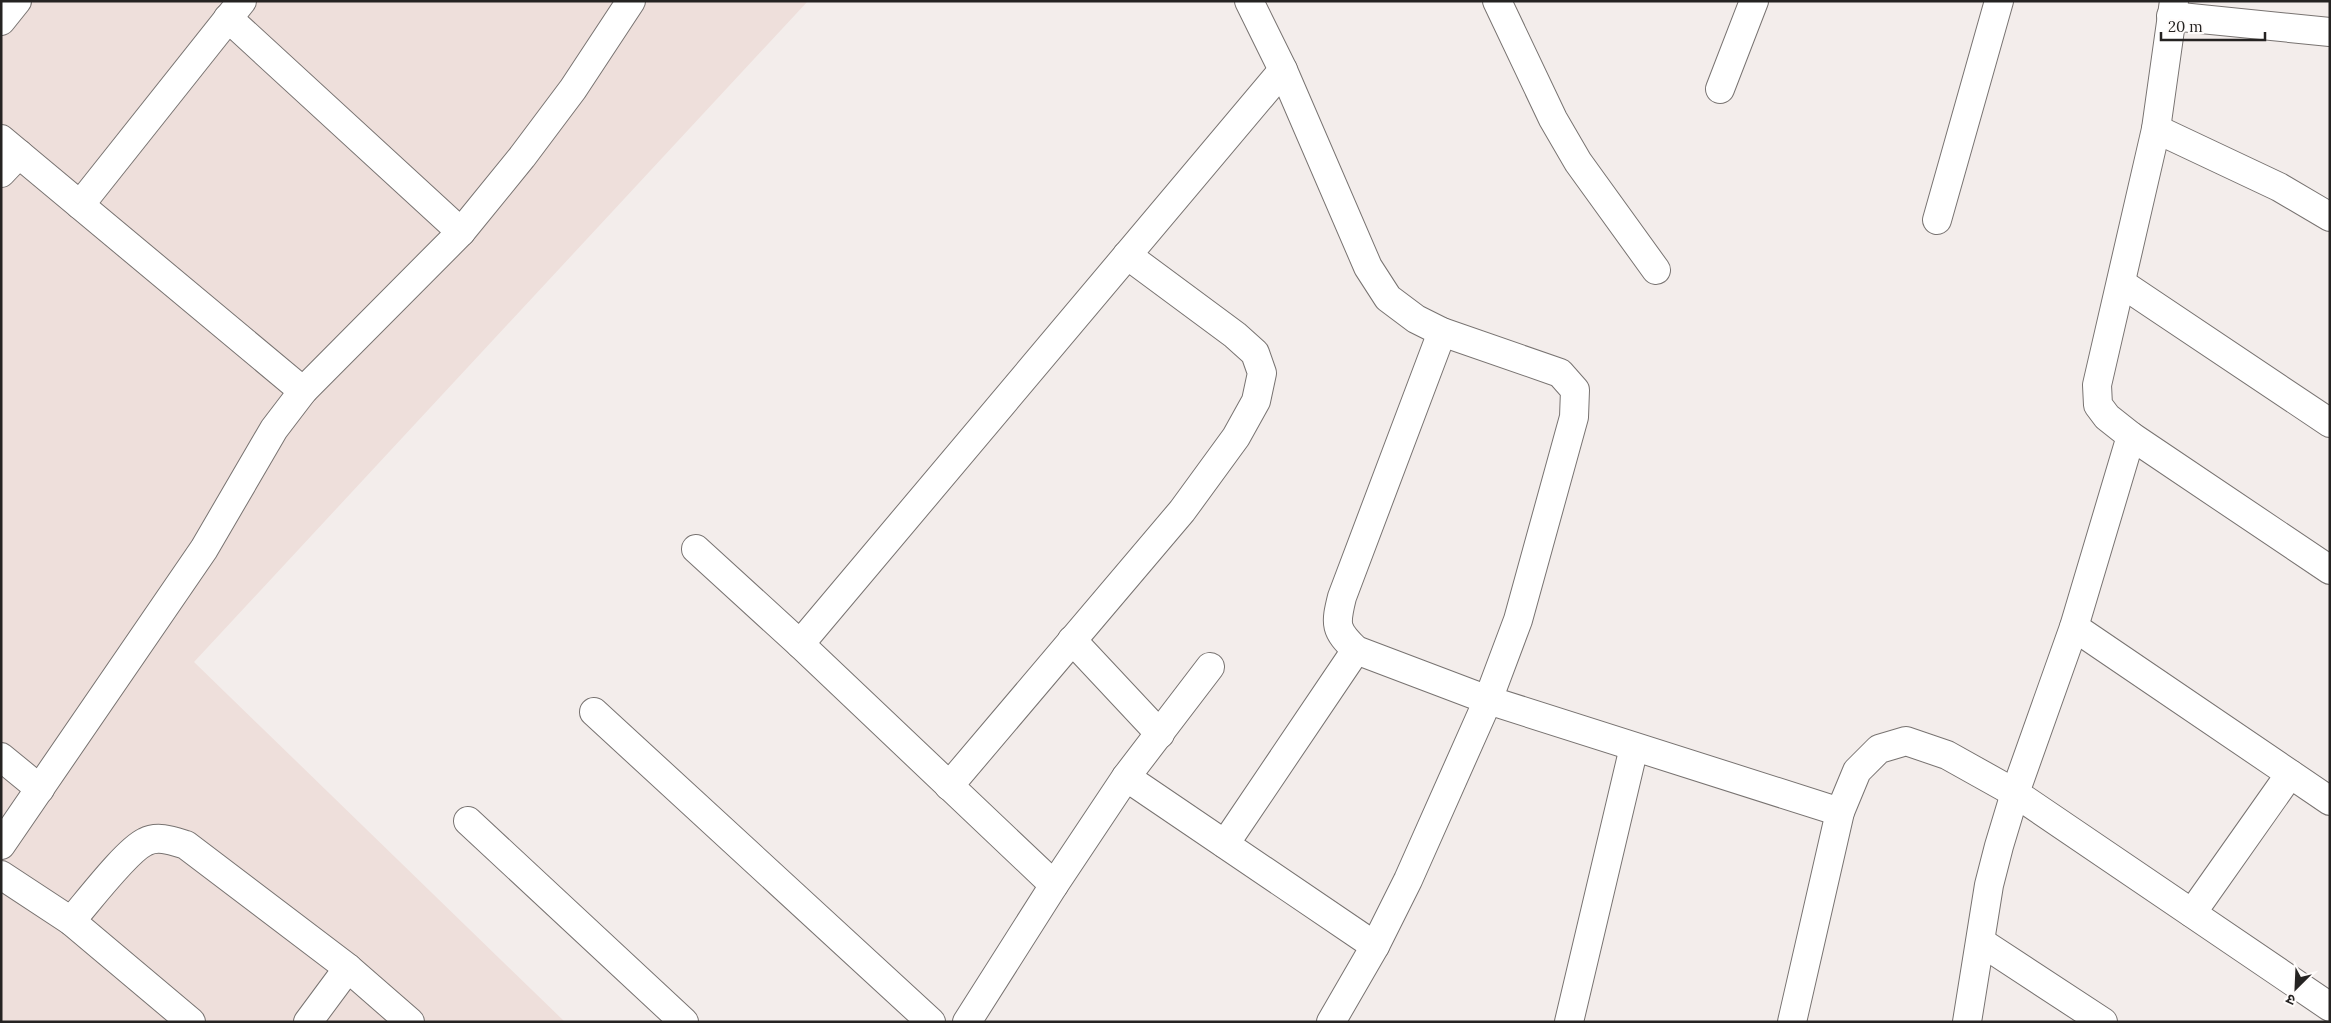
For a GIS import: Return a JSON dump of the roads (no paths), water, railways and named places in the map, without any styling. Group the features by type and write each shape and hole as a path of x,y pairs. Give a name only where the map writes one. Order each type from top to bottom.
{"street":[{"path":"1,22 17,1"},
{"path":"1,845 204,549 274,429 303,391 461,232 550,119 631,1"},
{"path":"1249,1 1283,70 1368,267 1388,298 1416,319 1442,332 1560,373 1575,390 1574,417 1518,620 1488,700 1436,820 1374,946 1331,1022"},
{"path":"1497,1 1553,119 1578,162 1656,270"},
{"path":"1720,89 1754,1"},
{"path":"1937,220 1999,1"},
{"path":"2330,32 2172,9 2156,129 2097,385 2098,405 2107,417 2131,436 2330,570"},
{"path":"80,205 235,10 461,232"},
{"path":"800,644 1283,70"},
{"path":"2156,129 2278,187 2330,217"},
{"path":"7,155 80,205 303,391"},
{"path":"949,786 1182,511 1236,437 1256,401 1262,372 1255,353 1235,335 1127,255"},
{"path":"2121,283 2330,423"},
{"path":"1442,332 1342,597 1337,617 1341,636 1356,650 1488,700 1840,812"},
{"path":"1967,1022 1989,884 2015,793 2074,627 2131,436"},
{"path":"696,549 800,644 1054,886"},
{"path":"2074,627 2330,801"},
{"path":"1072,640 1160,734"},
{"path":"1225,844 1356,650"},
{"path":"967,1022 1126,777 1210,667"},
{"path":"594,712 931,1022"},
{"path":"1792,1022 1840,812 1857,771 1879,749 1906,741 1947,755 2015,793 2330,1007"},
{"path":"1569,1022 1634,747"},
{"path":"1,757 40,789"},
{"path":"2192,914 2290,774"},
{"path":"1126,777 1374,946"},
{"path":"468,822 684,1022"},
{"path":"71,921 124,861 145,842 164,838 186,845 348,968 410,1022"},
{"path":"1,875 71,921 191,1022"},
{"path":"1980,942 2103,1022"},
{"path":"308,1022 348,968"}]}
